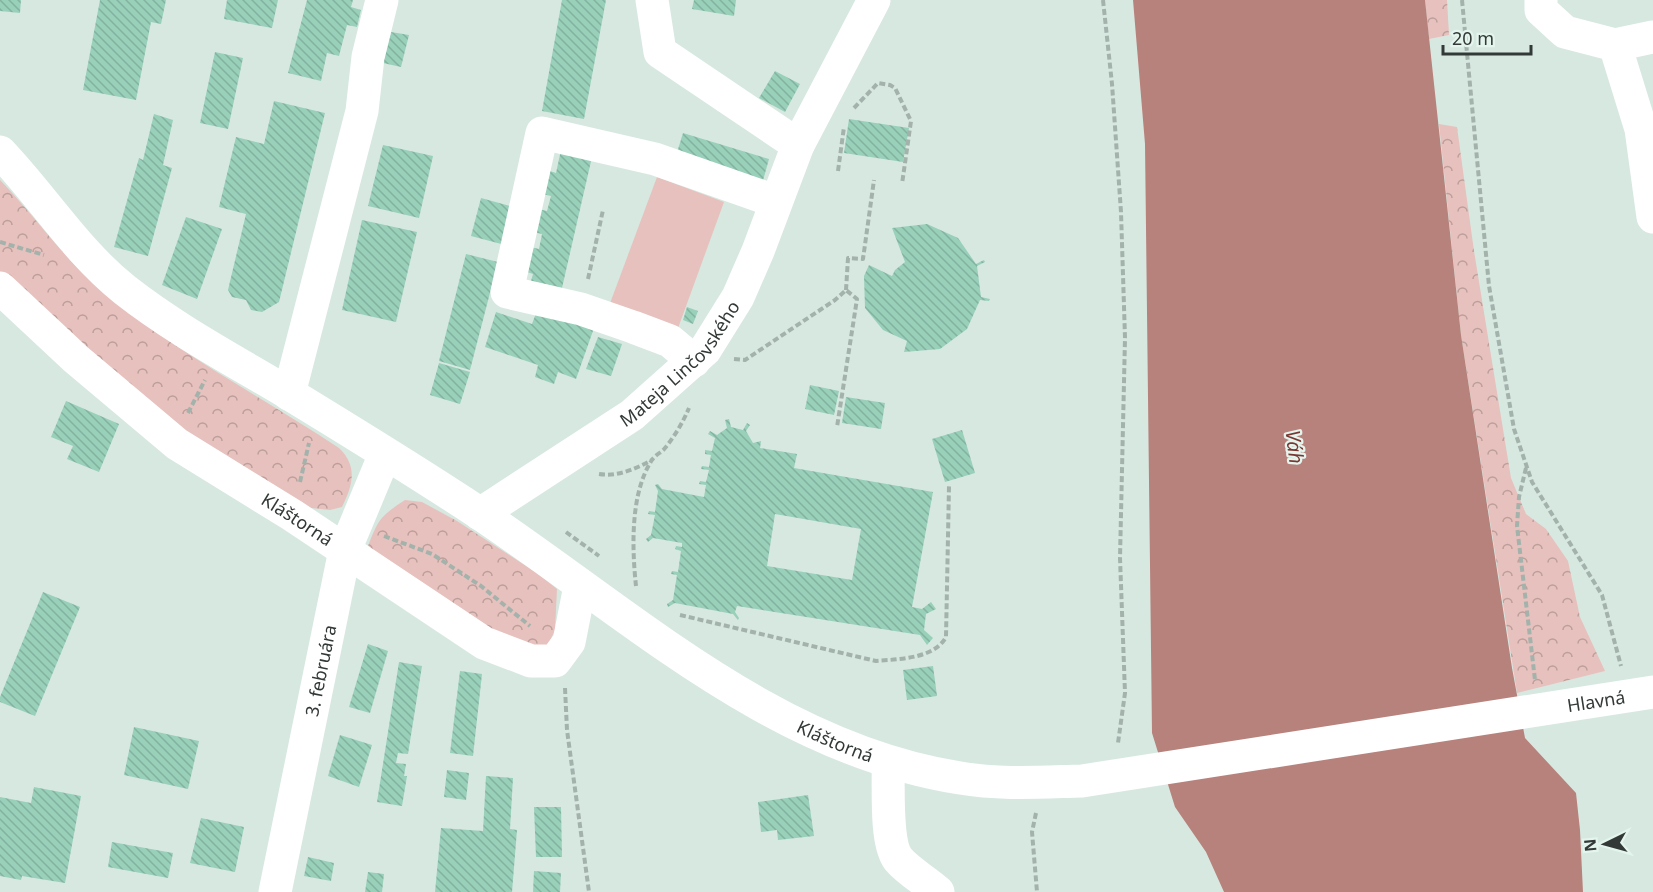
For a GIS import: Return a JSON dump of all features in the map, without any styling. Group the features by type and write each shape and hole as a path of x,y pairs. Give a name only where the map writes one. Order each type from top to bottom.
{"street":[{"path":"289,394 363,111 368,57 382,0"},
{"path":"652,0 660,52 798,145"},
{"name":"Mateja Linčovského","path":"480,514 632,415 700,356 738,297 798,145 874,0"},
{"path":"1541,0 1541,10 1565,32 1615,45 1653,37"},
{"path":"1615,45 1641,129 1653,217"},
{"path":"700,356 670,341 580,309 507,292 542,133 655,159 775,201"},
{"name":"Kláštorná","path":"0,152 101,270 152,309 480,514 719,681 773,712 822,737 888,762 964,779 1044,782 1122,776"},
{"name":"Kláštorná","path":"0,288 76,359 177,444 292,515 350,538 484,643 531,661 555,661 565,647"},
{"name":"3. februára","path":"275,892 350,538 385,454"},
{"path":"565,647 569,642 580,586"},
{"name":"Hlavná","path":"1122,776 1640,694"},
{"path":"888,762 890,833 894,852 904,866 938,892"}],"path":[{"path":"1103,0 1112,84 1121,212 1125,338 1120,558 1125,693 1122,776"},
{"path":"1462,0 1489,286 1514,429 1532,482 1602,595 1640,694"},
{"path":"854,109 878,83 895,88 911,122 902,184"},
{"path":"838,171 846,117"},
{"path":"700,356 745,360 835,300 846,290 848,258 863,259 874,180"},
{"path":"580,309 603,210"},
{"path":"837,427 857,299 846,290"},
{"path":"177,444 182,427 220,353"},
{"path":"597,474 623,472 652,460 677,432 692,399"},
{"path":"292,515 317,411"},
{"path":"636,587 633,529 642,482 652,460"},
{"path":"1527,467 1519,497 1517,526 1529,644 1539,709"},
{"path":"678,614 876,661 904,658 933,651 941,646 946,637 948,486"},
{"path":"556,527 587,546 603,560"},
{"path":"350,538 432,554 481,586 542,636 565,647 567,730 589,892"},
{"path":"628,580 641,591"},
{"path":"1037,892 1032,832 1044,782"}],"green space":[{"path":"1425,0 1447,0 1449,35 1429,39"},
{"path":"1439,124 1457,127 1474,251 1511,478 1526,514 1546,529 1568,561 1580,617 1605,671 1517,693 1461,335"},
{"path":"657,177 724,202 677,331 609,306"},
{"path":"0,180 64,254 91,281 133,316 339,448 349,462 352,476 342,507 330,510 302,507 176,428 0,278"},
{"path":"405,500 422,502 457,521 537,573 557,589 555,630 548,645 509,645 367,549 380,520"}],"water":[{"name":"Váh","path":"1133,0 1425,0 1461,335 1512,668 1525,738 1576,793 1583,892 1224,892 1206,852 1175,807 1152,733 1145,144"}],"building":[{"path":"0,0 21,0 20,13 0,11"},
{"path":"100,0 166,0 161,24 151,22 136,100 83,90"},
{"path":"227,0 278,0 272,28 224,19"},
{"path":"307,0 353,0 351,7 361,10 357,27 347,25 339,56 327,53 321,81 288,73"},
{"path":"562,0 606,0 584,119 542,111"},
{"path":"694,0 736,0 734,16 692,9"},
{"path":"391,32 409,35 401,67 383,63"},
{"path":"215,52 243,58 228,129 200,123"},
{"path":"775,71 800,84 785,112 759,98"},
{"path":"274,101 325,113 279,302 262,312 251,310 246,300 232,297 228,290 246,214 219,207 236,137 264,144"},
{"path":"154,114 173,120 163,165 172,168 148,256 114,247 139,158 143,160"},
{"path":"849,119 909,128 903,162 844,153"},
{"path":"683,133 769,159 762,184 675,159"},
{"path":"383,145 433,156 419,218 368,206"},
{"path":"561,150 592,157 562,288 531,281 533,274 524,271 530,247 539,249 542,234 533,232 538,209 547,211 551,196 542,194 547,170 556,173"},
{"path":"481,198 514,207 505,245 471,236"},
{"path":"186,217 222,229 197,299 162,285"},
{"path":"362,220 417,232 396,322 342,310"},
{"path":"927,224 958,238 976,264 984,260 985,262 977,266 981,297 990,299 989,301 980,300 967,329 940,349 904,352 907,341 883,330 865,308 864,276 869,265 892,276 895,270 905,262 892,228"},
{"path":"466,254 498,262 470,370 439,361"},
{"path":"687,307 698,311 693,324 683,320"},
{"path":"538,308 594,328 576,379 558,372 554,384 535,377 538,365 485,347 496,312 532,324"},
{"path":"598,337 622,344 611,376 586,369"},
{"path":"439,363 470,372 460,404 430,395"},
{"path":"810,385 839,391 834,415 805,409"},
{"path":"846,397 885,403 881,429 842,423"},
{"path":"66,401 119,424 99,472 67,459 73,446 51,437"},
{"path":"729,419 731,427 743,430 747,423 750,425 746,431 753,443 761,441 760,448 797,454 794,468 933,492 912,607 922,609 931,602 936,609 926,614 924,630 933,638 927,645 920,635 737,606 735,612 738,620 733,614 675,603 668,607 667,604 673,600 677,575 671,574 672,571 678,572 681,551 675,549 676,546 682,547 682,543 653,538 648,542 646,539 651,535 655,515 648,514 649,511 655,512 658,491 655,485 658,484 662,489 704,497 706,485 699,484 700,481 706,482 709,470 701,469 702,466 709,467 711,455 705,454 705,450 712,451 715,438 708,434 710,431 717,435 727,428 725,420","holes":["775,514 861,529 852,580 767,566"]},
{"path":"962,430 975,473 945,482 932,439"},
{"path":"43,592 80,607 35,716 0,702 0,697"},
{"path":"368,644 388,651 370,713 349,707"},
{"path":"399,662 422,666 408,754 398,753 396,763 406,764 404,776 407,776 402,806 377,802"},
{"path":"933,666 937,696 907,700 903,670"},
{"path":"460,671 482,674 473,756 450,753"},
{"path":"134,727 199,741 188,789 124,775"},
{"path":"340,735 372,745 359,787 328,776"},
{"path":"447,770 469,773 466,800 444,797"},
{"path":"486,776 513,778 510,829 517,830 512,892 435,892 441,828 483,831"},
{"path":"34,787 81,796 65,883 22,876 21,880 0,876 0,797 31,803"},
{"path":"808,795 814,836 778,840 777,830 761,832 758,802"},
{"path":"534,807 561,807 562,857 536,857"},
{"path":"201,818 244,827 235,872 190,863"},
{"path":"112,842 173,853 168,878 108,867"},
{"path":"308,857 334,863 331,881 304,876"},
{"path":"534,871 561,873 560,892 533,892"},
{"path":"368,872 384,874 382,892 365,892"}]}
